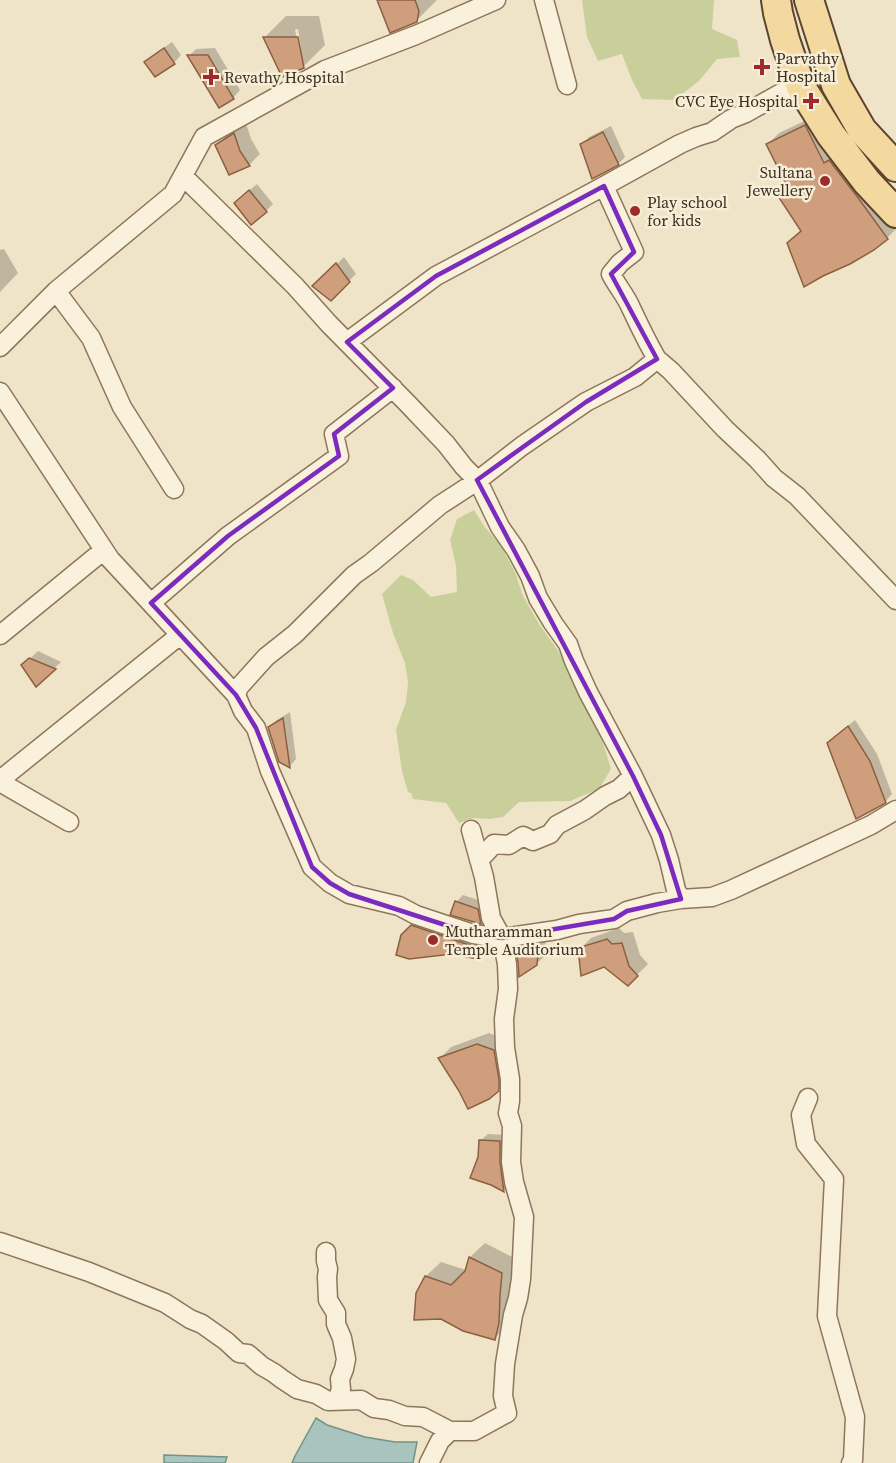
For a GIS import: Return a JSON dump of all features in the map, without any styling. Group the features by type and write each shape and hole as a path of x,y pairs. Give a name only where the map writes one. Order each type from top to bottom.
{"main road":[{"path":"776,0 783,31 801,87 838,145 867,182 896,213"},
{"path":"809,0 836,85 862,130 896,167"}],"street":[{"path":"0,347 56,291 173,194 204,137 325,70 416,35 496,0"},
{"path":"544,0 567,85"},
{"path":"347,342 436,276 680,144 712,132 731,119 781,93 801,87"},
{"path":"183,177 295,286 446,444 477,481 500,527 530,576 538,598 568,644 588,692 633,776 661,836 676,890 681,899"},
{"path":"604,186 634,252 611,274 630,305 657,359 774,478 796,496 896,600"},
{"path":"56,291 91,338 122,407 174,489"},
{"path":"236,695 239,687 266,657 295,634 354,575 440,505 586,402 635,376 657,359"},
{"path":"151,603 228,536 339,456 334,434 393,388"},
{"path":"0,392 110,559 236,695 243,711 256,728 270,771 312,867 330,883 349,894 399,906 416,915 473,934 501,938 557,930 614,919 627,911 657,903 711,897 731,890 870,825 896,810"},
{"path":"0,635 104,550"},
{"path":"69,822 0,781 180,635"},
{"path":"479,860 494,844 509,846 523,836 533,841 550,834 557,825 619,789 633,776"},
{"path":"0,1242 89,1272 165,1303 202,1324 239,1353 248,1354 261,1366 297,1389 316,1394 328,1401 361,1400 374,1408 389,1410 405,1416 423,1417 450,1431 474,1431 507,1413 504,1395 505,1364 521,1279 524,1217 511,1162 512,1126 508,1113 510,1079 504,1019 508,989 507,964 501,938 491,918 471,830"},
{"path":"808,1098 801,1115 806,1144 834,1179 827,1316 855,1417 851,1463"},
{"path":"326,1252 328,1300 336,1313 336,1324 342,1338 346,1359 337,1400"},
{"path":"429,1463 440,1441 450,1431"}],"highlighted area":[{"path":"604,186 634,252 611,274 657,359 586,402 477,480 633,776 661,835 681,899 627,911 614,919 502,938 473,934 349,894 330,883 312,867 256,728 236,695 151,603 228,536 339,456 334,434 393,388 347,342 436,276"}],"green space":[{"path":"582,0 714,0 712,29 737,40 740,57 717,59 699,81 674,100 642,99 622,54 598,61 587,37"},
{"path":"474,510 501,546 515,572 523,596 559,652 602,740 611,769 599,789 570,801 519,802 503,817 474,818 459,823 446,803 413,799 411,793 408,792 402,771 396,730 406,702 408,682 405,663 393,633 382,594 401,575 413,580 431,597 457,592 456,566 450,540 457,519"}],"water":[{"path":"316,1418 327,1425 365,1437 395,1442 417,1442 413,1463 292,1463"},
{"path":"164,1455 227,1457 225,1463 164,1463"}],"building":[{"path":"377,0 415,0 419,11 417,22 390,33"},
{"name":"Revathy Hospital","path":"263,37 298,37 304,68 282,77"},
{"path":"164,48 175,64 155,77 144,62"},
{"name":"Revathy Hospital","path":"187,55 208,55 234,99 219,108"},
{"path":"805,125 824,163 829,160 888,239 850,264 804,287 787,243 801,231 776,193 787,186 766,144"},
{"path":"603,132 619,165 592,179 580,144"},
{"path":"234,133 240,151 250,166 229,175 215,145"},
{"path":"249,190 267,212 251,225 234,203"},
{"path":"336,263 350,282 331,301 312,286"},
{"path":"29,658 56,669 36,687 21,665"},
{"path":"283,718 290,768 279,762 268,727"},
{"path":"848,726 870,761 886,803 856,819 827,743"},
{"path":"455,901 478,909 481,924 450,915"},
{"name":"Mutharamman Temple Auditorium","path":"411,925 469,945 479,946 478,959 452,954 409,959 396,955 401,935"},
{"path":"607,939 612,944 622,943 629,966 638,976 628,986 604,967 581,976 578,948"},
{"path":"539,944 537,965 519,977 515,947"},
{"path":"477,1044 494,1050 499,1091 489,1099 468,1109 438,1058"},
{"path":"479,1140 500,1141 504,1192 470,1178 478,1157"},
{"path":"469,1257 502,1273 499,1323 495,1340 463,1331 441,1319 414,1320 416,1293 425,1276 451,1285 465,1271"}],"place":[{"name":"Parvathy Hospital","path":"762,67"},
{"name":"Revathy Hospital","path":"211,77"},
{"name":"CVC Eye Hospital","path":"811,101"},
{"name":"Sultana Jewellery","path":"825,181"},
{"name":"Play school for kids","path":"635,211"},
{"name":"Mutharamman Temple Auditorium","path":"433,940"}]}
